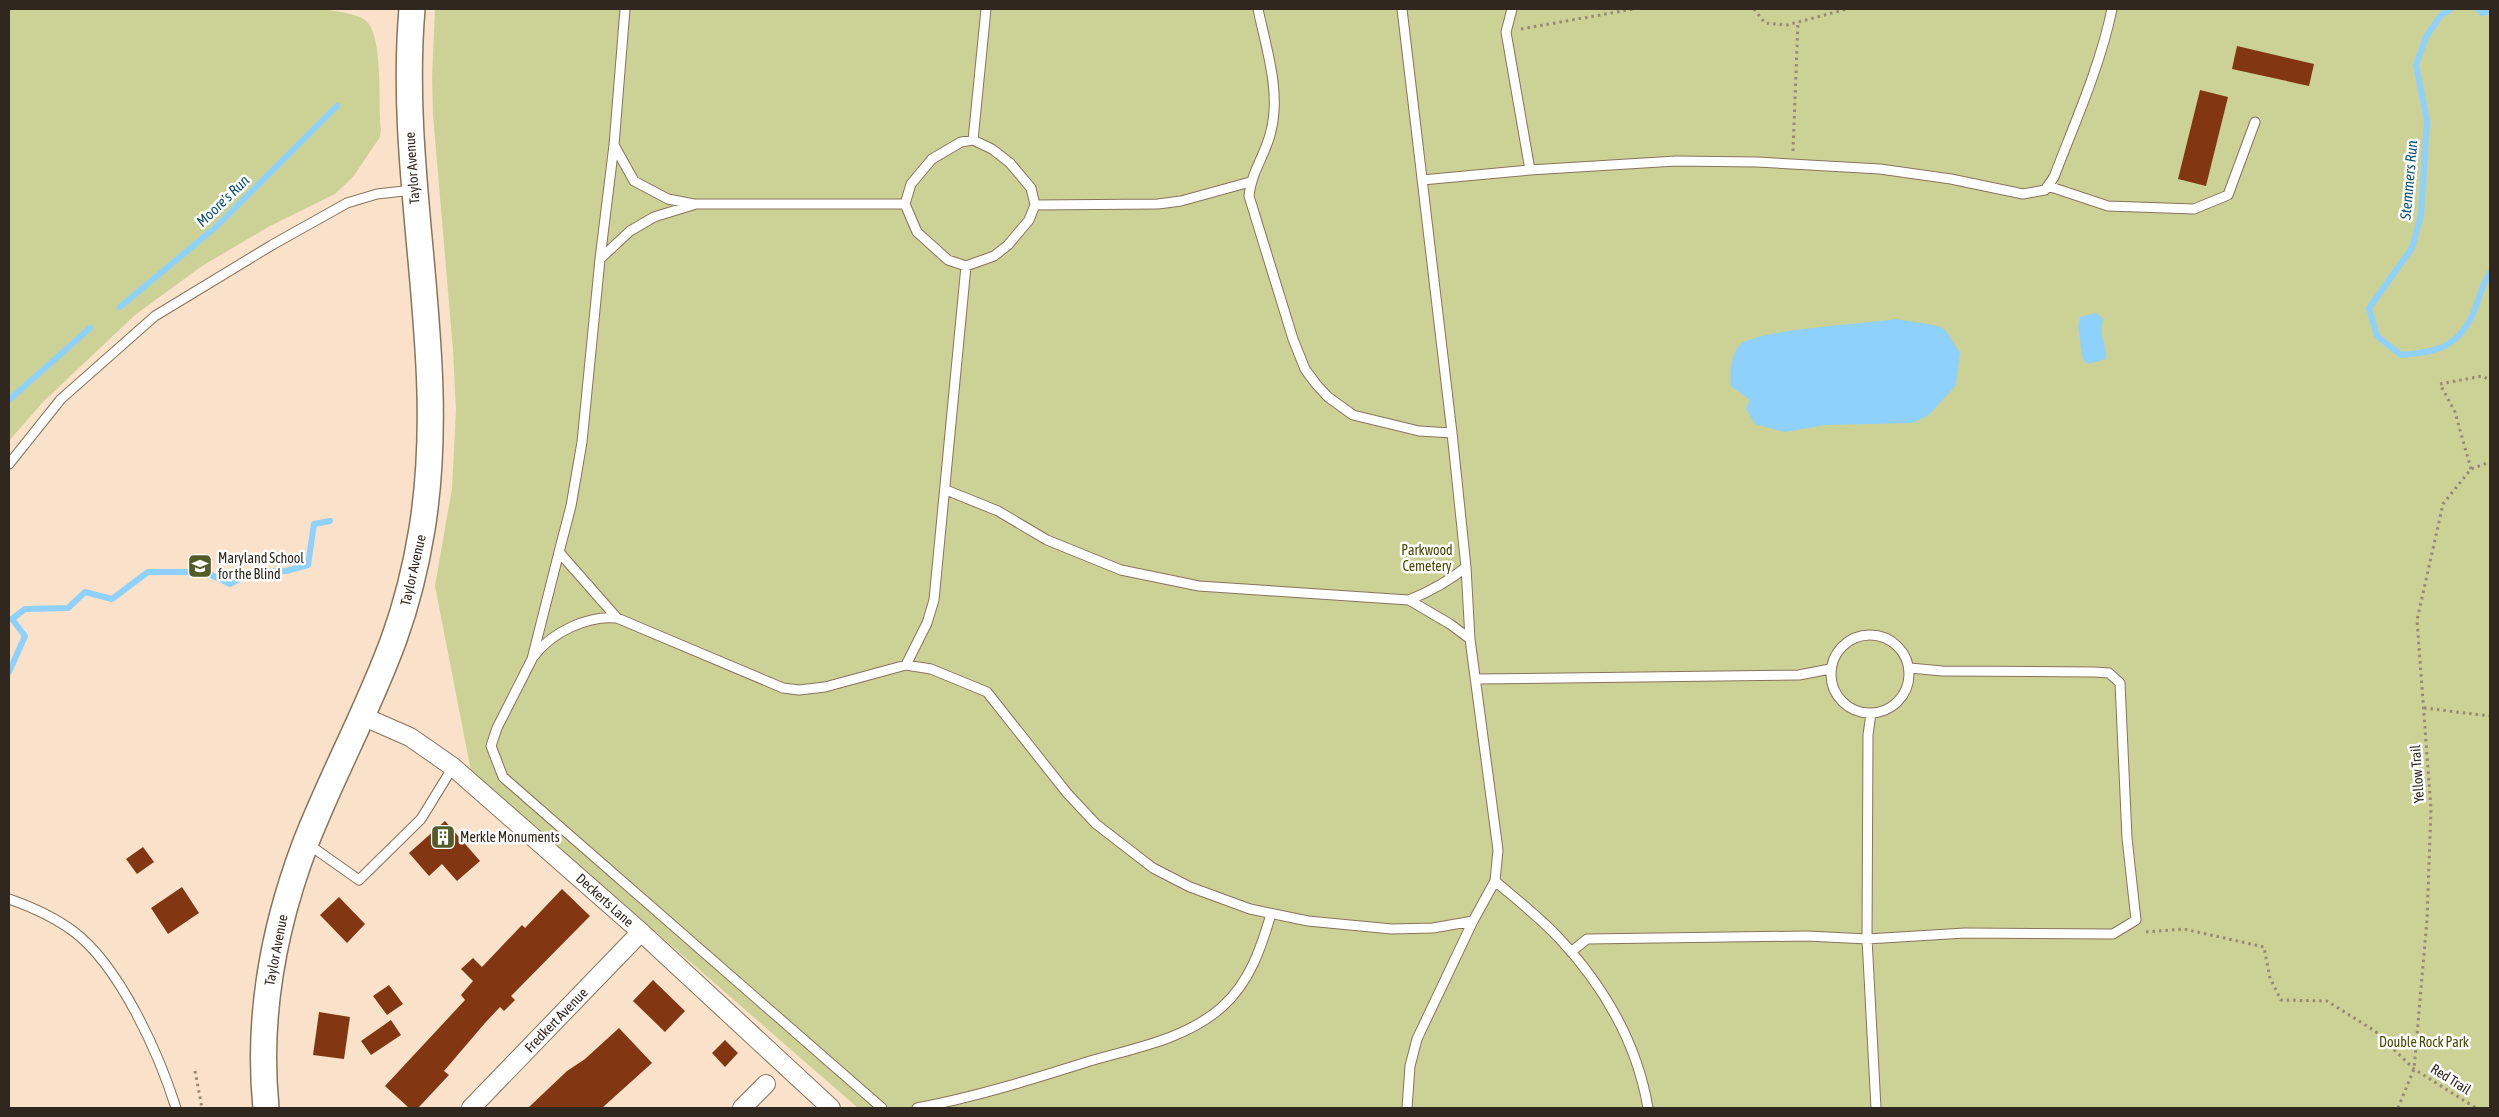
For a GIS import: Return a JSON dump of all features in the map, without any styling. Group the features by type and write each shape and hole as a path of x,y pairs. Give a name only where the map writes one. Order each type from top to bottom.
{"main road":[{"name":"Taylor Avenue","path":"266,1108 264,1055 270,970 290,887 306,842 383,668 408,598 427,493 430,381 413,190 407,83 412,9"}],"street":[{"name":"Deckerts Lane","path":"362,716 410,737 452,767 641,932 831,1108"},
{"name":"Fredkert Avenue","path":"471,1108 641,932"},
{"path":"742,1108 766,1084"}],"lane":[{"path":"532,659 571,506 582,442 600,258 614,145 625,9"},
{"path":"972,140 986,9"},
{"path":"1258,9 1275,91 1275,112 1267,146 1250,182 1249,196 1293,339 1305,369 1328,396 1353,416 1418,431 1452,433"},
{"path":"1402,9 1452,433 1466,567 1470,640 1477,679 1498,850 1495,880 1473,920 1417,1039 1410,1066 1407,1108"},
{"path":"1512,9 1506,32 1530,170"},
{"path":"1422,180 1530,170 1676,161 1792,163 1880,169 1951,179 2023,194 2045,190 2054,177 2088,88 2107,35 2112,9"},
{"path":"2048,186 2108,206 2194,209 2228,195 2255,122"},
{"path":"972,140 992,149 1010,164 1031,188 1035,205 1029,220 1008,245 994,256 966,266 948,260 916,232 905,204 911,184 932,159 961,142 972,140"},
{"path":"614,145 634,181 668,199 696,204 905,204"},
{"path":"1035,205 1158,204 1181,201 1250,182"},
{"path":"9,464 61,399 155,316 272,244 348,203 377,194 413,190"},
{"path":"600,258 630,231 654,217 696,204"},
{"path":"906,665 927,623 934,600 966,266"},
{"path":"946,490 998,511 1047,540 1121,570 1199,586 1409,600 1437,589 1466,567"},
{"path":"559,552 617,618"},
{"path":"1409,600 1450,624 1470,640"},
{"path":"882,1108 503,777 491,746 497,728 532,659 542,646 558,634 594,619 617,618 783,688 799,690 825,687 906,665 931,670 987,692 1096,824 1153,868 1222,900 1271,914 1308,921 1392,930 1433,928 1473,920"},
{"path":"1880,635 1900,647 1910,668 1907,690 1892,706 1872,713 1855,710 1841,700 1833,686 1830,669 1839,648 1858,636 1880,635"},
{"path":"1571,952 1587,939 1806,936 1867,939 1965,933 2113,934 2136,920 2127,838 2120,684 2109,673 1942,671 1910,668"},
{"path":"1477,679 1799,674 1830,669"},
{"path":"1872,713 1868,735 1867,939 1876,1108"},
{"path":"306,842 359,880 420,820 452,767"},
{"path":"1495,880 1557,936 1606,1000 1626,1037 1644,1084 1648,1108"},
{"path":"9,899 49,916 74,932 98,955 118,982 151,1045 176,1108"},
{"path":"917,1108 958,1104 1164,1040 1206,1019 1222,1007 1246,980 1263,942 1271,914"}],"path":[{"path":"1506,32 1634,9"},
{"path":"1754,9 1765,22 1787,24 1847,9"},
{"path":"1792,163 1798,21"},
{"path":"2490,380 2482,376 2440,384 2455,412 2471,469 2490,462"},
{"name":"Yellow Trail","path":"2398,1108 2414,1069 2427,920 2430,818 2417,620 2443,504 2471,469"},
{"path":"2424,708 2490,716"},
{"name":"Red Trail","path":"2113,934 2184,929 2264,947 2270,978 2281,1000 2327,1001 2375,1031 2414,1069 2476,1108"},
{"path":"195,1071 202,1108"}],"green space":[{"path":"9,9 324,9 357,16 365,20 371,28 378,54 381,129 380,137 353,177 335,194 270,226 202,266 135,315 43,402 9,441"},
{"name":"Parkwood Cemetery","path":"435,9 2490,9 2490,1108 858,1108 471,771 435,586 452,488 456,410 453,350 433,115 432,77"}],"water":[{"path":"2097,313 2103,319 2102,335 2106,359 2088,364 2083,360 2078,327 2080,317"},
{"path":"1896,319 1939,326 1946,331 1960,353 1956,385 1929,415 1913,423 1826,425 1785,432 1755,424 1746,409 1750,400 1731,386 1732,360 1739,346 1748,340 1787,331"}],"building":[{"path":"2237,46 2314,64 2309,86 2232,69"},
{"path":"2200,90 2228,97 2206,186 2178,179"},
{"name":"Merkle Monuments","path":"445,821 480,861 457,881 442,864 429,876 409,853"},
{"path":"143,847 154,862 137,874 126,859"},
{"path":"182,887 199,913 168,934 151,908"},
{"path":"562,889 590,916 511,996 515,1000 504,1011 500,1007 485,1023 444,1071 449,1075 418,1108 409,1108 385,1086 465,1000 461,995 473,981 461,969 473,958 482,967 522,925 525,928"},
{"path":"339,897 365,924 347,943 320,915"},
{"path":"653,980 685,1011 665,1032 633,1001"},
{"path":"389,985 403,1004 387,1015 373,996"},
{"path":"319,1012 350,1017 344,1059 313,1055"},
{"path":"391,1020 401,1035 371,1055 361,1041"},
{"path":"619,1028 652,1063 602,1108 528,1108 567,1071 585,1059"},
{"path":"725,1040 738,1053 725,1067 712,1053"}],"waterway":[{"name":"Stemmers Run","path":"2451,9 2441,15 2426,37 2416,65 2427,121 2421,215 2412,248 2369,308 2377,336 2401,355 2443,347 2459,336 2466,327 2490,272"},
{"name":"Stemmers Run","path":"2478,9 2482,13 2490,11"},
{"name":"Moore's Run","path":"120,307 217,226 337,106"},
{"name":"Moore's Run","path":"9,400 90,328"},
{"name":"Moore's Run","path":"9,672 25,636 12,619 25,609 68,608 85,592 112,599 148,572 205,572 230,584 254,572 286,571 308,565 314,524 330,521"}],"place":[{"name":"Maryland School for the Blind","path":"200,566"},
{"name":"Merkle Monuments","path":"443,837"}],"park label":[{"name":"Double Rock Park","path":"2424,1042"}]}
